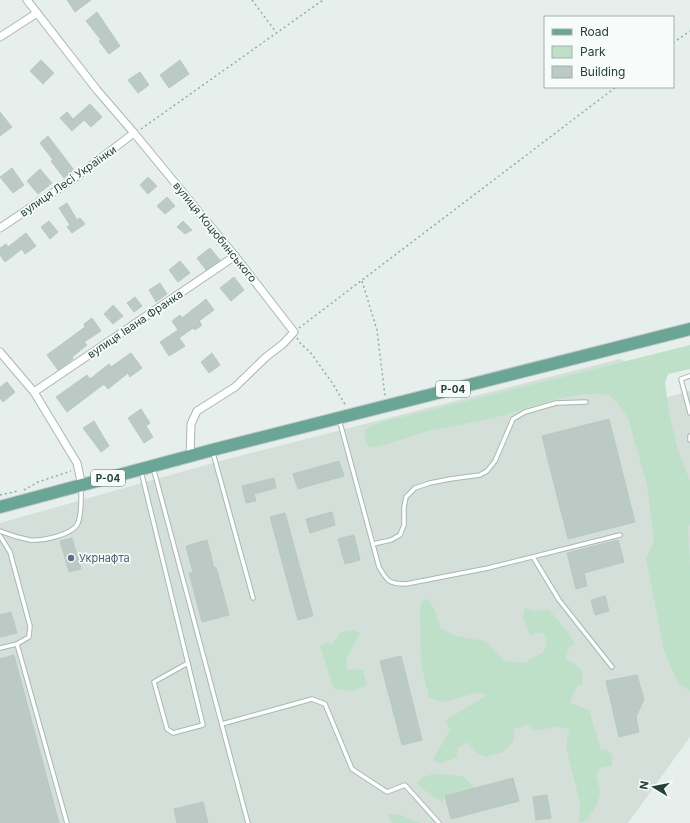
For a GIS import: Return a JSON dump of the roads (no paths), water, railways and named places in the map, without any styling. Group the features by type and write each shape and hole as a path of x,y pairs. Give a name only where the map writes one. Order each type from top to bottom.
{"main road":[{"name":"Р-04","path":"0,507 214,449 690,329"}],"street":[{"name":"вулиця Коцюбинського","path":"27,0 97,90 235,256 294,332 283,344 266,357 235,387 197,410 191,424 190,456"},
{"path":"0,37 37,13"},
{"name":"вулиця Лесі Українки","path":"0,228 72,180 134,133"},
{"name":"вулиця Івана Франка","path":"34,392 235,256"},
{"path":"0,352 34,392 77,463 82,486"}],"lane":[{"path":"690,376 681,379 690,413"},
{"path":"373,544 391,540 400,535 404,525 404,507 406,497 415,488 430,483 480,475 488,471 495,461 513,419 525,412 556,403 586,402"},
{"path":"344,417 379,567 387,580 395,584 406,584 488,568 620,535"},
{"path":"214,449 252,598"},
{"path":"153,466 248,823"},
{"path":"140,470 188,663 203,725 173,733 167,729 154,682 188,663"},
{"path":"0,531 32,540 59,536 70,530 78,524 81,510 82,486"},
{"path":"0,536 10,552 30,626 29,637 17,644 0,648"},
{"path":"533,557 559,600 612,666"},
{"path":"17,644 67,823"},
{"path":"222,724 312,700 325,704 352,769 387,792 404,785 438,823"}],"place":[{"name":"Укрнафта","path":"71,558"}]}
